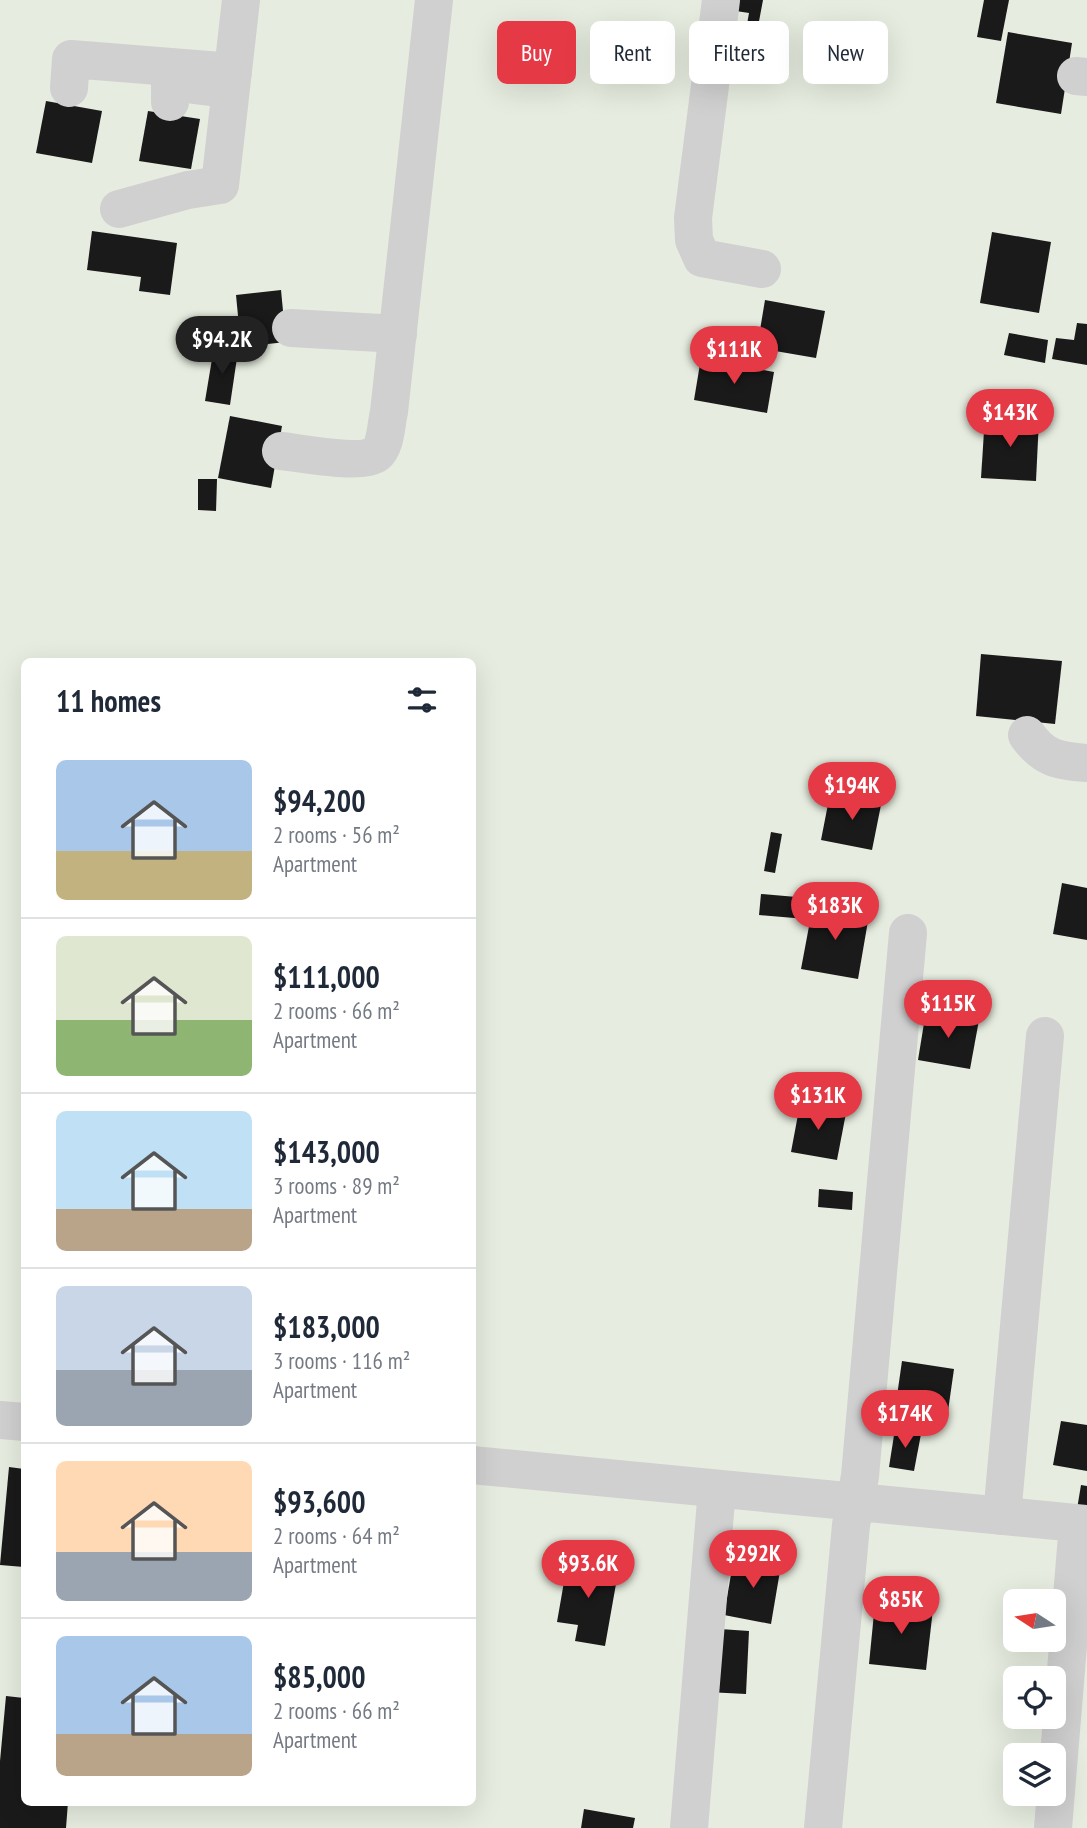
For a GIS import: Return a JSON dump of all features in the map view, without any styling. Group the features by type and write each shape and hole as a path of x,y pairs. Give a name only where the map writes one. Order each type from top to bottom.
{"street":[{"path":"119,209 188,190 220,185 241,0"},
{"path":"281,451 363,459 377,453 383,443 398,334 434,0"},
{"path":"721,0 693,218 694,240 702,258 762,269"},
{"path":"69,88 71,59 232,80"},
{"path":"170,102 170,82 232,80"},
{"path":"291,328 398,334"},
{"path":"1027,735 1037,750 1052,758 1087,763"},
{"path":"823,1828 851,1525 860,1476 908,933"},
{"path":"1002,1516 1045,1036"},
{"path":"0,1420 21,1422"},
{"path":"476,1465 1083,1524 1053,1828"},
{"path":"689,1828 717,1489"}],"shaded area":[{"path":"0,0 1087,0 1087,1828 0,1828"}],"building":[{"path":"738,0 763,0 759,21 748,21 749,13 736,11"},
{"path":"984,0 1009,0 1001,41 977,37"},
{"path":"1008,32 1072,43 1061,114 996,103"},
{"path":"46,101 102,111 92,163 36,153"},
{"path":"148,111 200,119 191,169 139,161"},
{"path":"92,231 177,243 170,295 139,291 141,277 87,270"},
{"path":"992,232 1051,242 1039,313 980,303"},
{"path":"281,290 286,342 241,347 236,295"},
{"path":"765,300 825,311 816,358 757,348"},
{"path":"1077,323 1087,324 1087,365 1052,359 1056,338 1074,340"},
{"path":"1009,333 1048,340 1045,363 1004,355"},
{"path":"214,347 238,351 230,405 205,401"},
{"path":"701,358 774,372 767,413 694,400"},
{"path":"230,416 282,426 271,488 218,478"},
{"path":"985,416 1039,419 1036,481 981,478"},
{"path":"198,479 217,479 216,511 198,510"},
{"path":"981,654 1062,661 1055,724 976,716"},
{"path":"856,795 882,800 872,850 821,840 829,799 854,803"},
{"path":"771,832 782,834 775,873 764,871"},
{"path":"1062,883 1087,888 1087,940 1053,934"},
{"path":"761,894 808,898 806,919 759,915"},
{"path":"813,905 869,915 858,979 801,969"},
{"path":"926,1011 979,1020 970,1069 918,1060"},
{"path":"800,1104 846,1113 837,1160 791,1152"},
{"path":"819,1189 853,1192 852,1210 818,1207"},
{"path":"902,1361 954,1369 948,1411 896,1403"},
{"path":"1061,1421 1087,1425 1087,1471 1053,1465"},
{"path":"895,1429 921,1434 914,1471 889,1467"},
{"path":"9,1467 21,1469 21,1567 0,1565"},
{"path":"1081,1485 1087,1486 1087,1511 1077,1509"},
{"path":"734,1557 781,1565 771,1624 724,1615"},
{"path":"568,1559 619,1567 605,1646 575,1641 578,1625 557,1622"},
{"path":"875,1603 933,1609 926,1670 869,1664"},
{"path":"720,1629 749,1631 746,1694 707,1692"},
{"path":"6,1696 21,1698 21,1806 68,1806 66,1828 0,1828 0,1761"},
{"path":"584,1809 635,1818 633,1828 581,1828"}]}
